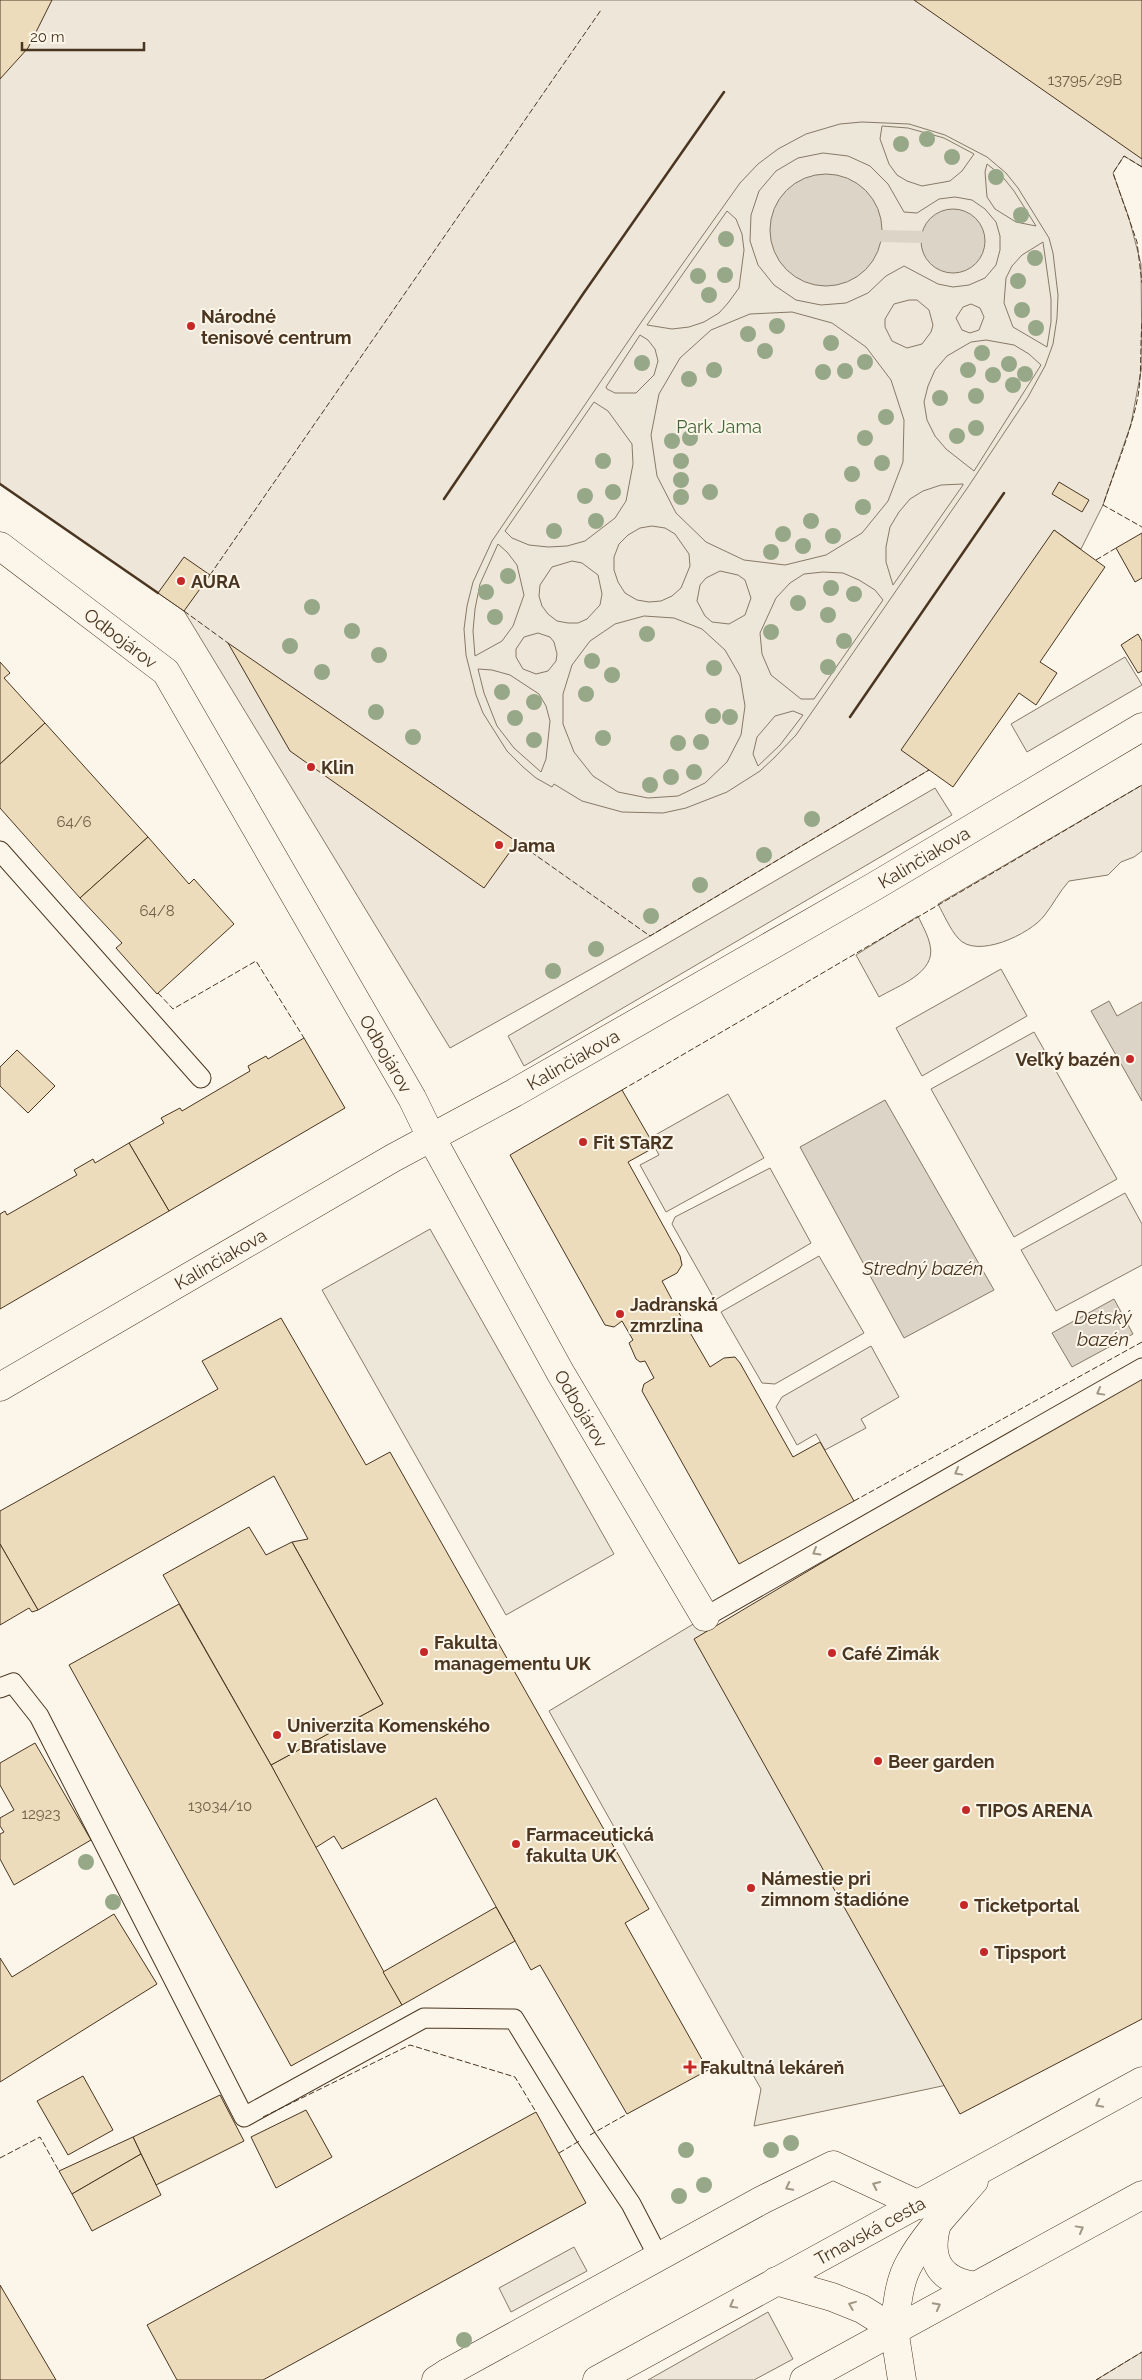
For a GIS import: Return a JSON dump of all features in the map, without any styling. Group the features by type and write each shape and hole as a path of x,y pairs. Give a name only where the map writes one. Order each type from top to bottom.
{"street":[{"name":"Odbojárov","path":"0,546 166,672 412,1098 432,1139 560,1372 704,1617"},
{"name":"Kalinčiakova","path":"0,1386 393,1158 432,1139 875,886 1142,727"},
{"path":"902,2380 894,2330 900,2291 928,2215 989,2164 1142,2081"},
{"path":"442,2377 632,2274 762,2200 833,2164 928,2215"},
{"path":"804,2380 1142,2195"},
{"path":"928,2215 935,2260 945,2274 960,2284 976,2286"},
{"name":"Trnavská cesta","path":"597,2380 776,2281 928,2215"},
{"path":"776,2281 832,2297 862,2309 894,2330"}],"lane":[{"path":"0,851 201,1078"},
{"path":"704,1617 1142,1368"},
{"path":"0,1688 13,1682 39,1716 244,2117 424,2018 514,2019 586,2138 631,2204 659,2258"}],"green space":[{"name":"Park Jama","path":"44,0 1142,0 1142,167 1124,156 1113,173 1129,218 1141,264 1142,366 1131,424 1103,505 1081,549 1054,530 929,770 650,936 450,1048 184,611 0,484 0,64"},
{"path":"1142,785 1142,851 1134,857 1121,862 1108,875 1069,881 1044,916 1037,923 1015,937 1002,942 977,946 966,944 958,938 938,904"},
{"path":"918,916 930,945 931,955 928,963 914,977 879,997 856,955"},
{"path":"1001,969 1027,1016 922,1076 896,1028"},
{"path":"1034,1032 1117,1179 1014,1237 931,1089"},
{"path":"728,1094 764,1158 666,1212 640,1165 659,1155 650,1138"},
{"path":"770,1168 811,1243 715,1300 672,1224 675,1217"},
{"path":"1125,1193 1142,1224 1142,1265 1056,1311 1021,1250"},
{"path":"819,1256 864,1333 775,1384 762,1383 721,1312"},
{"path":"871,1346 899,1397 861,1419 866,1428 825,1450 816,1434 797,1445 776,1407 782,1397"},
{"path":"768,2312 793,2359 754,2380 648,2380"},
{"path":"1142,2352 1142,2380 1096,2380"}],"shaded area":[{"path":"862,122 909,124 945,135 987,157 1006,173 1018,188 1049,238 1053,253 1058,295 1057,318 1053,344 1045,366 1028,397 968,487 796,735 774,758 760,771 727,792 686,808 663,813 622,812 582,801 554,784 552,787 536,778 523,767 507,751 483,713 476,695 466,655 464,629 473,582 492,541 642,321 740,183 758,164 778,149 806,134 840,124","holes":["882,126 908,128 944,138 974,154 962,171 950,181 922,186 897,175 889,164 880,139","823,153 848,156 870,166 888,184 904,212 917,213 939,199 955,197 972,200 985,209 996,222 1000,236 1000,250 996,265 985,278 969,285 953,287 938,284 904,266 886,276 868,293 846,303 821,305 796,300 774,285 758,265 750,241 751,215 759,191 776,171 798,158","987,164 1002,176 1014,191 1036,226 1016,222 995,209 987,197 985,172","727,211 736,219 742,234 744,250 739,288 719,313 704,322 689,327 672,329 647,325","1043,242 1051,299 1051,322 1047,347 1013,327 1004,303 1006,278 1012,266 1022,255","917,300 929,310 933,325 931,332 922,344 907,348 892,341 885,327 885,319 894,304","971,304 980,308 984,317 979,330 970,333 962,330 956,318 963,307","792,312 832,323 866,347 891,380 904,420 903,462 888,501 862,533 826,555 785,565 744,560 706,542 676,513 657,476 651,435 659,394 680,358 711,330 750,314","640,335 648,340 655,349 658,361 654,375 636,393 615,393 606,387","986,340 1014,345 1029,354 1041,365 974,471 946,449 935,436 927,420 924,402 935,370 947,356 971,342","594,402 608,411 632,444 633,464 626,501 615,518 585,541 567,546 529,545 512,538 505,531","963,484 893,585 886,562 886,547 890,527 910,499 923,491 941,485","652,526 665,528 675,534 689,554 690,566 681,588 672,596 661,601 649,602 637,600 625,593 618,582 614,570 614,557 619,544 628,535 640,528","498,544 517,565 524,595 513,626 502,641 475,656 473,631 480,584","572,561 582,563 598,575 602,594 600,605 587,619 578,623 557,621 542,606 539,596 540,585 552,567","720,571 738,575 745,580 751,598 745,615 729,624 712,622 705,616 697,601 700,585 706,578","823,572 843,573 875,590 883,600 814,699 801,699 771,675 762,654 760,633 776,598 790,583 804,574","644,616 674,618 702,629 725,650 740,676 745,706 741,735 727,762 705,783 678,796 648,798 618,792 593,776 574,752 563,724 563,694 572,665 590,641 615,624","538,633 550,637 554,642 557,654 556,661 548,671 536,674 523,669 516,657 516,649 524,637","478,669 492,670 510,675 539,694 546,706 550,721 546,759 541,772 514,748 497,726 484,693","793,711 803,715 780,745 758,766 753,754 757,737 775,716"]},
{"path":"1125,657 1142,685 1027,752 1011,724"},
{"path":"935,788 952,815 524,1066 508,1036"},
{"path":"430,1229 614,1554 506,1615 322,1290"},
{"name":"Námestie pri zimnom štadióne","path":"705,1617 961,2082 754,2126 761,2089 549,1711"},
{"path":"574,2247 587,2271 511,2312 499,2288"}],"water":[{"path":"826,174 837,175 847,179 865,191 877,209 881,219 881,241 877,251 865,269 847,281 837,285 826,286 815,285 805,281 787,269 775,251 771,241 770,230 771,219 775,209 787,191 805,179 815,175"},
{"path":"953,209 965,211 976,218 983,229 985,241 983,253 976,264 965,271 953,273 941,271 930,264 923,253 921,241 923,229 930,218 941,211"},
{"name":"Veľký bazén","path":"1109,1001 1117,1016 1142,1002 1142,1101 1091,1011"},
{"name":"Stredný bazén","path":"885,1100 994,1290 904,1338 800,1147"},
{"name":"Detský bazén","path":"1114,1299 1133,1334 1072,1367 1052,1333"}],"building":[{"path":"0,0 52,0 28,48 0,79"},
{"path":"914,0 1142,0 1142,159"},
{"path":"1059,482 1089,500 1082,512 1052,494"},
{"path":"1054,530 1105,567 1040,662 1057,673 1036,705 1019,693 953,787 901,750"},
{"path":"1142,533 1142,578 1135,582 1116,548"},
{"path":"184,557 210,575 184,611 158,593"},
{"path":"1138,634 1142,641 1142,671 1138,673 1121,645"},
{"path":"228,643 517,842 484,888 290,751"},
{"path":"0,662 10,673 4,678 45,723 0,764"},
{"path":"45,723 148,837 80,898 0,808 0,764"},
{"path":"148,837 189,884 194,879 234,924 157,994 116,948 122,943 80,898"},
{"path":"304,1038 345,1108 169,1211 129,1143 164,1123 161,1118 180,1108 182,1111 250,1071 248,1066 266,1056 268,1059"},
{"path":"17,1050 55,1086 28,1113 0,1086 0,1067"},
{"path":"622,1090 655,1147 628,1162 680,1256 682,1265 677,1273 662,1281 685,1324 710,1367 724,1358 735,1357 740,1363 793,1457 820,1442 854,1501 739,1564 642,1391 644,1384 654,1378 645,1361 640,1362 636,1359 629,1343 633,1340 622,1321 614,1327 605,1325 510,1155"},
{"path":"129,1143 169,1211 0,1309 0,1214 5,1211 7,1215 77,1175 74,1170 93,1159 95,1163"},
{"path":"281,1318 366,1465 390,1452 649,1909 625,1923 708,2070 627,2114 540,1965 531,1970 436,1798 342,1849 334,1836 315,1848 271,1765 383,1704 292,1542 308,1539 274,1476 38,1610 0,1544 0,1511 218,1389 202,1361"},
{"name":"TIPOS ARENA","path":"1142,1372 1142,2019 960,2114 694,1639"},
{"path":"249,1527 266,1555 292,1542 383,1704 271,1765 163,1575"},
{"path":"0,1544 38,1610 32,1612 29,1608 0,1625"},
{"path":"179,1604 271,1765 402,2005 291,2066 69,1665"},
{"path":"35,1743 91,1840 14,1885 0,1859 0,1834 4,1832 0,1826 0,1818 14,1810 0,1785 0,1763"},
{"path":"496,1907 515,1941 402,2005 383,1972"},
{"path":"114,1914 157,1984 0,2082 0,1958 12,1977"},
{"path":"83,2076 113,2130 68,2155 37,2101"},
{"path":"220,2095 244,2141 156,2185 133,2137"},
{"path":"306,2110 332,2157 276,2188 251,2137"},
{"path":"536,2112 586,2203 263,2380 177,2380 147,2325"},
{"path":"133,2137 141,2154 72,2194 59,2171"},
{"path":"141,2154 161,2195 92,2231 72,2194"},
{"path":"0,2285 56,2380 0,2380"}],"waterway":[{"path":"882,236 921,237"}],"fence":[{"path":"210,575 601,10"},
{"path":"1142,167 1124,156 1113,173 1137,242 1142,283"},
{"path":"1142,323 1138,396 1127,437 1103,505 1142,527"},
{"path":"1096,560 1116,548"},
{"path":"184,611 228,643"},
{"path":"517,842 650,936 929,770"},
{"path":"622,1090 1142,785"},
{"path":"158,993 173,1009 256,961 304,1038"},
{"path":"854,1501 1142,1342"},
{"path":"263,2117 410,2045 515,2077 536,2112"},
{"path":"590,2135 627,2114"},
{"path":"0,2158 40,2137 59,2171"},
{"path":"559,2153 581,2140"},
{"path":"1096,2380 1142,2352"}],"wall":[{"path":"444,499 583,294 724,92"},
{"path":"0,484 158,593"},
{"path":"850,717 1004,493"}],"place":[{"name":"Národné tenisové centrum","path":"191,326"},
{"name":"AURA","path":"181,581"},
{"name":"Klin","path":"311,767"},
{"name":"Jama","path":"499,845"},
{"name":"Veľký bazén","path":"1130,1059"},
{"name":"Fit STaRZ","path":"583,1142"},
{"name":"Jadranská zmrzlina","path":"620,1314"},
{"name":"Fakulta managementu UK","path":"424,1652"},
{"name":"Café Zimák","path":"832,1653"},
{"name":"Univerzita Komenského v Bratislave","path":"277,1735"},
{"name":"Beer garden","path":"878,1761"},
{"name":"TIPOS ARENA","path":"966,1810"},
{"name":"Farmaceutická fakulta UK","path":"516,1844"},
{"name":"Námestie pri zimnom štadióne","path":"751,1888"},
{"name":"Ticketportal","path":"964,1905"},
{"name":"Tipsport","path":"984,1952"},
{"name":"Fakultná lekáreň","path":"690,2067"}]}
